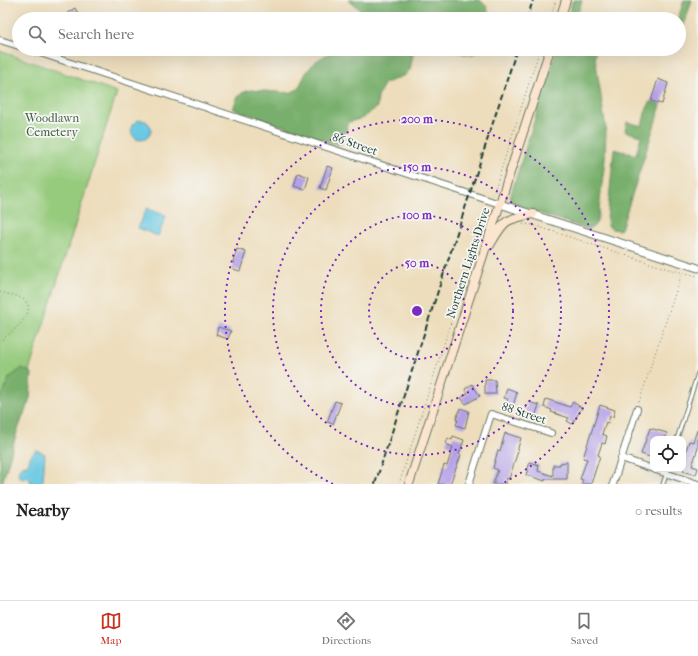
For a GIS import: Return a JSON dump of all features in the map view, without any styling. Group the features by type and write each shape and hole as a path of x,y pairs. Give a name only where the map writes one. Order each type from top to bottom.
{"main road":[{"path":"562,12 566,0"},
{"name":"Northern Lights Drive","path":"409,484 548,56"},
{"path":"482,258 505,223 514,217 532,214"}],"street":[{"path":"0,40 12,44"},
{"name":"86 Street","path":"49,56 698,268"},
{"path":"613,484 637,409"},
{"name":"88 Street","path":"469,484 491,414 551,433"},
{"path":"621,458 650,468"},
{"path":"669,472 698,484"}],"lane":[{"path":"678,436 698,373"},
{"path":"663,484 667,472"}],"path":[{"path":"552,12 556,0"},
{"path":"399,484 538,56"},
{"path":"522,224 533,225 668,269 698,276"},
{"path":"637,409 683,272"},
{"path":"0,292 23,299 27,303 28,308 21,324 0,340"}],"green space":[{"path":"348,0 480,0 487,7 488,12 362,12"},
{"path":"573,0 582,0 578,12 569,12"},
{"path":"684,0 692,0 686,18 686,12 680,12"},
{"name":"Woodlawn Cemetery","path":"0,51 117,92 0,463"},
{"path":"324,56 413,56 410,70 405,75 384,84 378,97 377,107 363,118 349,122 342,142 338,145 233,109 237,98 242,93 250,90 290,93 298,89 306,73 315,62"},
{"path":"555,56 595,56 606,129 605,159 597,222 593,227 588,229 511,204 510,197"},
{"path":"651,101 661,105 621,229 612,229 608,226 607,220 614,149 636,155 641,136 625,131 627,122 642,126 646,110"},
{"path":"22,368 32,373 30,398 17,432 2,484 0,484 0,401 9,378"}],"water":[{"path":"141,120 148,123 151,130 148,137 141,140 134,137 131,130 134,123"},
{"path":"147,208 166,216 158,236 138,228"},
{"path":"37,450 45,454 43,480 41,484 32,484 28,477 19,477 18,472 23,466 27,466 32,455"}],"building":[{"path":"75,8 77,12 69,12"},
{"path":"658,79 668,83 662,104 651,101"},
{"path":"327,166 333,168 326,190 320,188"},
{"path":"298,173 309,177 305,190 294,186"},
{"path":"237,249 246,252 240,271 233,269 233,262"},
{"path":"218,327 231,331 228,339 216,335"},
{"path":"485,380 495,380 496,394 485,394"},
{"path":"472,384 480,396 466,404 461,398 468,393 465,389"},
{"path":"507,388 517,392 513,406 506,404 508,399 504,398"},
{"path":"546,399 570,407 573,402 582,408 572,424 567,421 569,418 551,412 552,410 544,407"},
{"path":"335,401 341,403 333,424 327,422"},
{"path":"528,402 539,405 535,417 524,414"},
{"path":"600,405 615,410 613,417 610,416 608,423 606,422 602,434 607,436 605,444 602,443 598,455 600,456 591,484 581,484 583,480 580,479 587,459 583,458"},
{"path":"460,408 469,411 465,428 456,425"},
{"path":"650,428 667,433 666,436 650,436 650,457 641,454"},
{"path":"698,430 698,448 692,466 698,468 696,475 686,472 686,450 689,441 693,442"},
{"path":"505,433 521,438 518,451 509,479 507,478 505,484 493,484 498,470 493,468"},
{"path":"453,436 464,440 459,454 461,455 450,484 438,484 444,465 447,466 453,447 446,444 448,438 452,440"},
{"path":"530,462 539,465 538,471 553,476 553,465 560,465 560,463 567,462 567,479 545,479 545,481 526,475"}],"railway":[{"path":"529,12 533,0"},
{"path":"375,484 515,56"}]}
